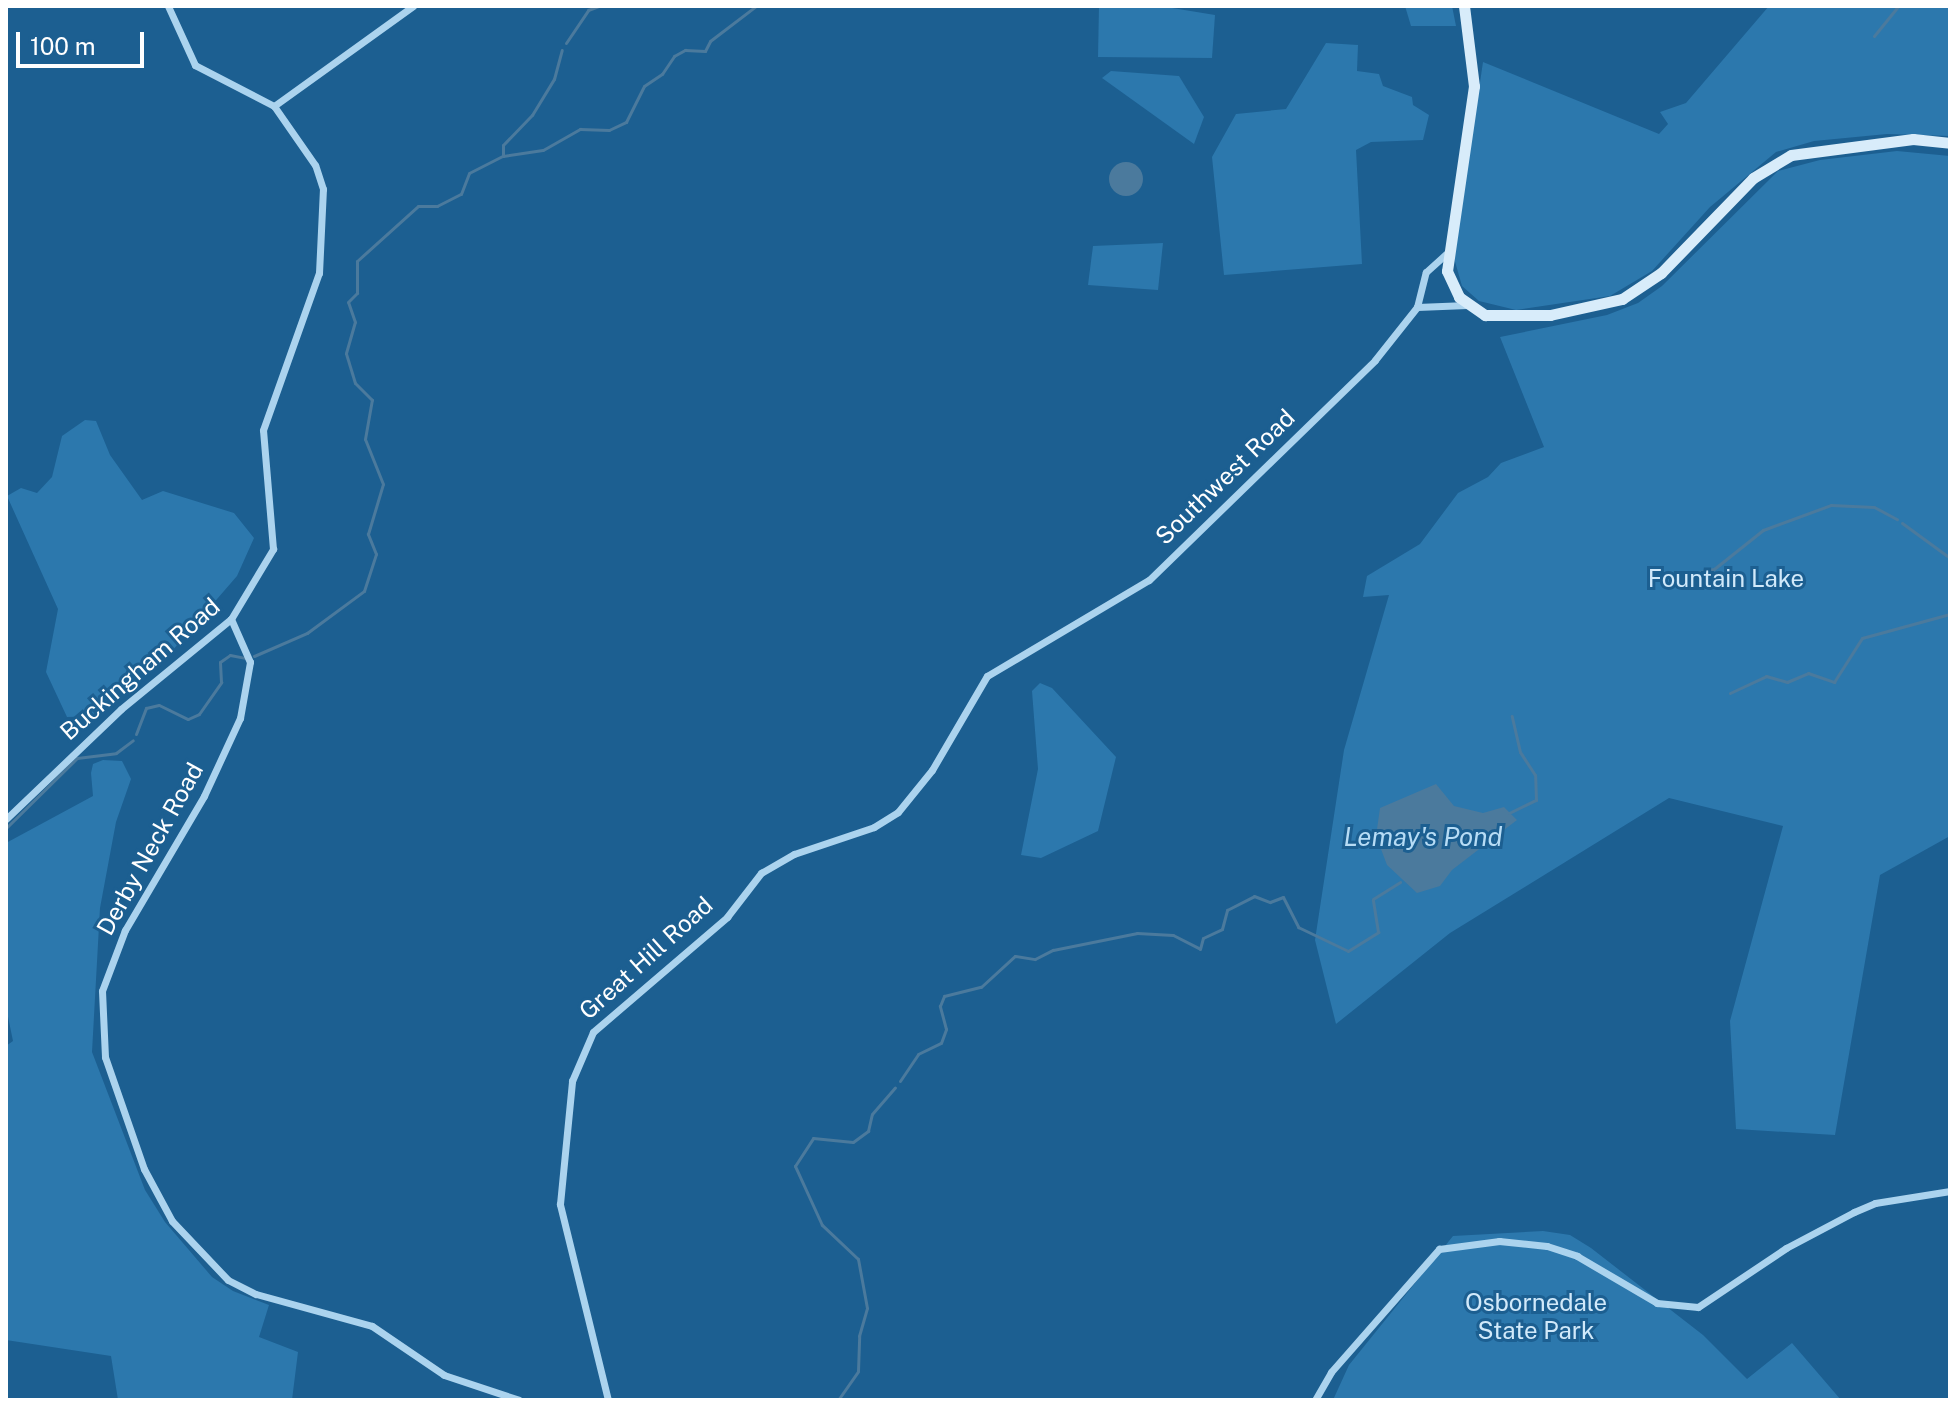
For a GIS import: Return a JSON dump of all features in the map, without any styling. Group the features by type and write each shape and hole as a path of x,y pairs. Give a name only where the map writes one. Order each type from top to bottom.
{"main road":[{"path":"1464,6 1474,86 1446,254 1450,283 1467,305 1508,318 1613,303 1650,282 1736,193 1780,160 1905,140 1950,143"}],"street":[{"path":"168,6 195,65 274,106 413,6"},
{"name":"Buckingham Road","path":"6,819 121,709 231,619 273,549 263,430 312,296 325,233 323,189 315,165 274,106"},
{"name":"Southwest Road","path":"1036,645 1149,580 1375,360 1417,307 1426,272 1446,254"},
{"path":"1417,307 1467,305"},
{"name":"Derby Neck Road","path":"231,619 250,662 240,718 204,796 125,930 102,991 105,1057 137,1150 172,1221 228,1280 256,1294 372,1326 444,1375 519,1400"},
{"name":"Great Hill Road","path":"608,1400 560,1204 572,1081 593,1032 715,928 761,873 794,854 874,827 898,812 932,770 987,676 1036,645"},
{"path":"1315,1400 1331,1372 1439,1249 1499,1241 1547,1246 1585,1261 1657,1303 1698,1307 1786,1248 1854,1212 1875,1203 1950,1191"}],"green space":[{"path":"1099,6 1160,6 1215,15 1212,58 1098,57"},
{"path":"1405,6 1452,6 1456,26 1411,26"},
{"path":"1769,6 1950,6 1950,136 1887,134 1814,141 1776,152 1710,207 1652,271 1610,296 1516,310 1479,301 1462,286 1454,258 1483,62 1659,134 1668,124 1660,112 1686,103"},
{"path":"1326,43 1358,45 1357,71 1379,74 1383,86 1412,97 1413,105 1429,115 1423,140 1371,142 1356,150 1362,264 1224,275 1212,157 1236,114 1286,109"},
{"path":"1111,71 1179,76 1204,117 1194,144 1102,78"},
{"name":"Fountain Lake","path":"1897,151 1950,156 1950,836 1880,875 1835,1135 1736,1129 1730,1021 1783,826 1669,798 1450,933 1336,1024 1315,940 1344,750 1389,595 1363,597 1367,576 1420,544 1458,493 1488,477 1501,463 1544,447 1500,337 1607,315 1638,303 1662,286 1778,171 1820,160"},
{"path":"1163,243 1158,290 1088,285 1093,246"},
{"path":"85,420 96,421 110,455 142,500 163,491 234,513 254,538 237,576 165,659 98,716 67,717 46,672 58,609 7,496 21,488 37,493 52,477 62,436"},
{"path":"1040,683 1052,688 1116,757 1098,831 1041,858 1021,855 1038,769 1032,691"},
{"path":"103,760 122,761 131,779 116,822 100,908 92,1052 145,1190 165,1222 212,1277 233,1291 269,1305 259,1337 298,1352 292,1400 118,1400 111,1356 6,1340 6,1046 13,1041 6,1007 6,843 93,796 93,764"},
{"name":"Osbornedale State Park","path":"1543,1231 1570,1235 1591,1248 1703,1335 1747,1379 1792,1343 1841,1400 1333,1400 1349,1365 1453,1236"}],"water":[{"path":"1126,162 1138,167 1143,179 1138,191 1126,196 1114,191 1109,179 1114,167"},
{"name":"Lemay's Pond","path":"1436,784 1454,806 1483,813 1504,807 1517,820 1452,870 1440,886 1417,893 1387,865 1376,836 1380,808"}],"waterway":[{"path":"566,43 588,10 599,6"},
{"path":"254,656 307,633 364,591 376,554 368,534 383,484 365,439 372,400 355,383 346,353 355,322 348,302 357,293 357,261 418,206 437,206 461,194 469,173 503,156 543,150 580,129 609,130 626,122 644,86 662,74 674,56 685,50 705,51 710,41 756,6"},
{"path":"1874,36 1898,6"},
{"path":"503,156 503,145 532,115 554,79 562,50"},
{"path":"1696,573 1714,569 1763,530 1831,505 1874,507 1897,519"},
{"path":"1902,523 1950,558"},
{"path":"1730,693 1766,676 1787,682 1808,673 1834,682 1862,638 1950,614"},
{"path":"136,734 146,708 159,705 188,719 199,714 221,682 220,662 230,655 245,658"},
{"path":"1509,813 1536,800 1535,775 1520,752 1512,716"},
{"path":"6,828 77,758 116,753 133,740"},
{"path":"900,1081 918,1054 941,1043 946,1029 940,1006 944,996 981,987 1015,956 1035,959 1053,950 1137,933 1173,935 1200,949 1203,938 1222,929 1227,910 1254,896 1270,902 1283,897 1298,927 1348,951 1378,932 1373,899 1400,882"},
{"path":"838,1400 858,1371 859,1336 867,1308 858,1259 822,1225 795,1166 813,1138 853,1142 868,1131 872,1114 895,1088"}]}
